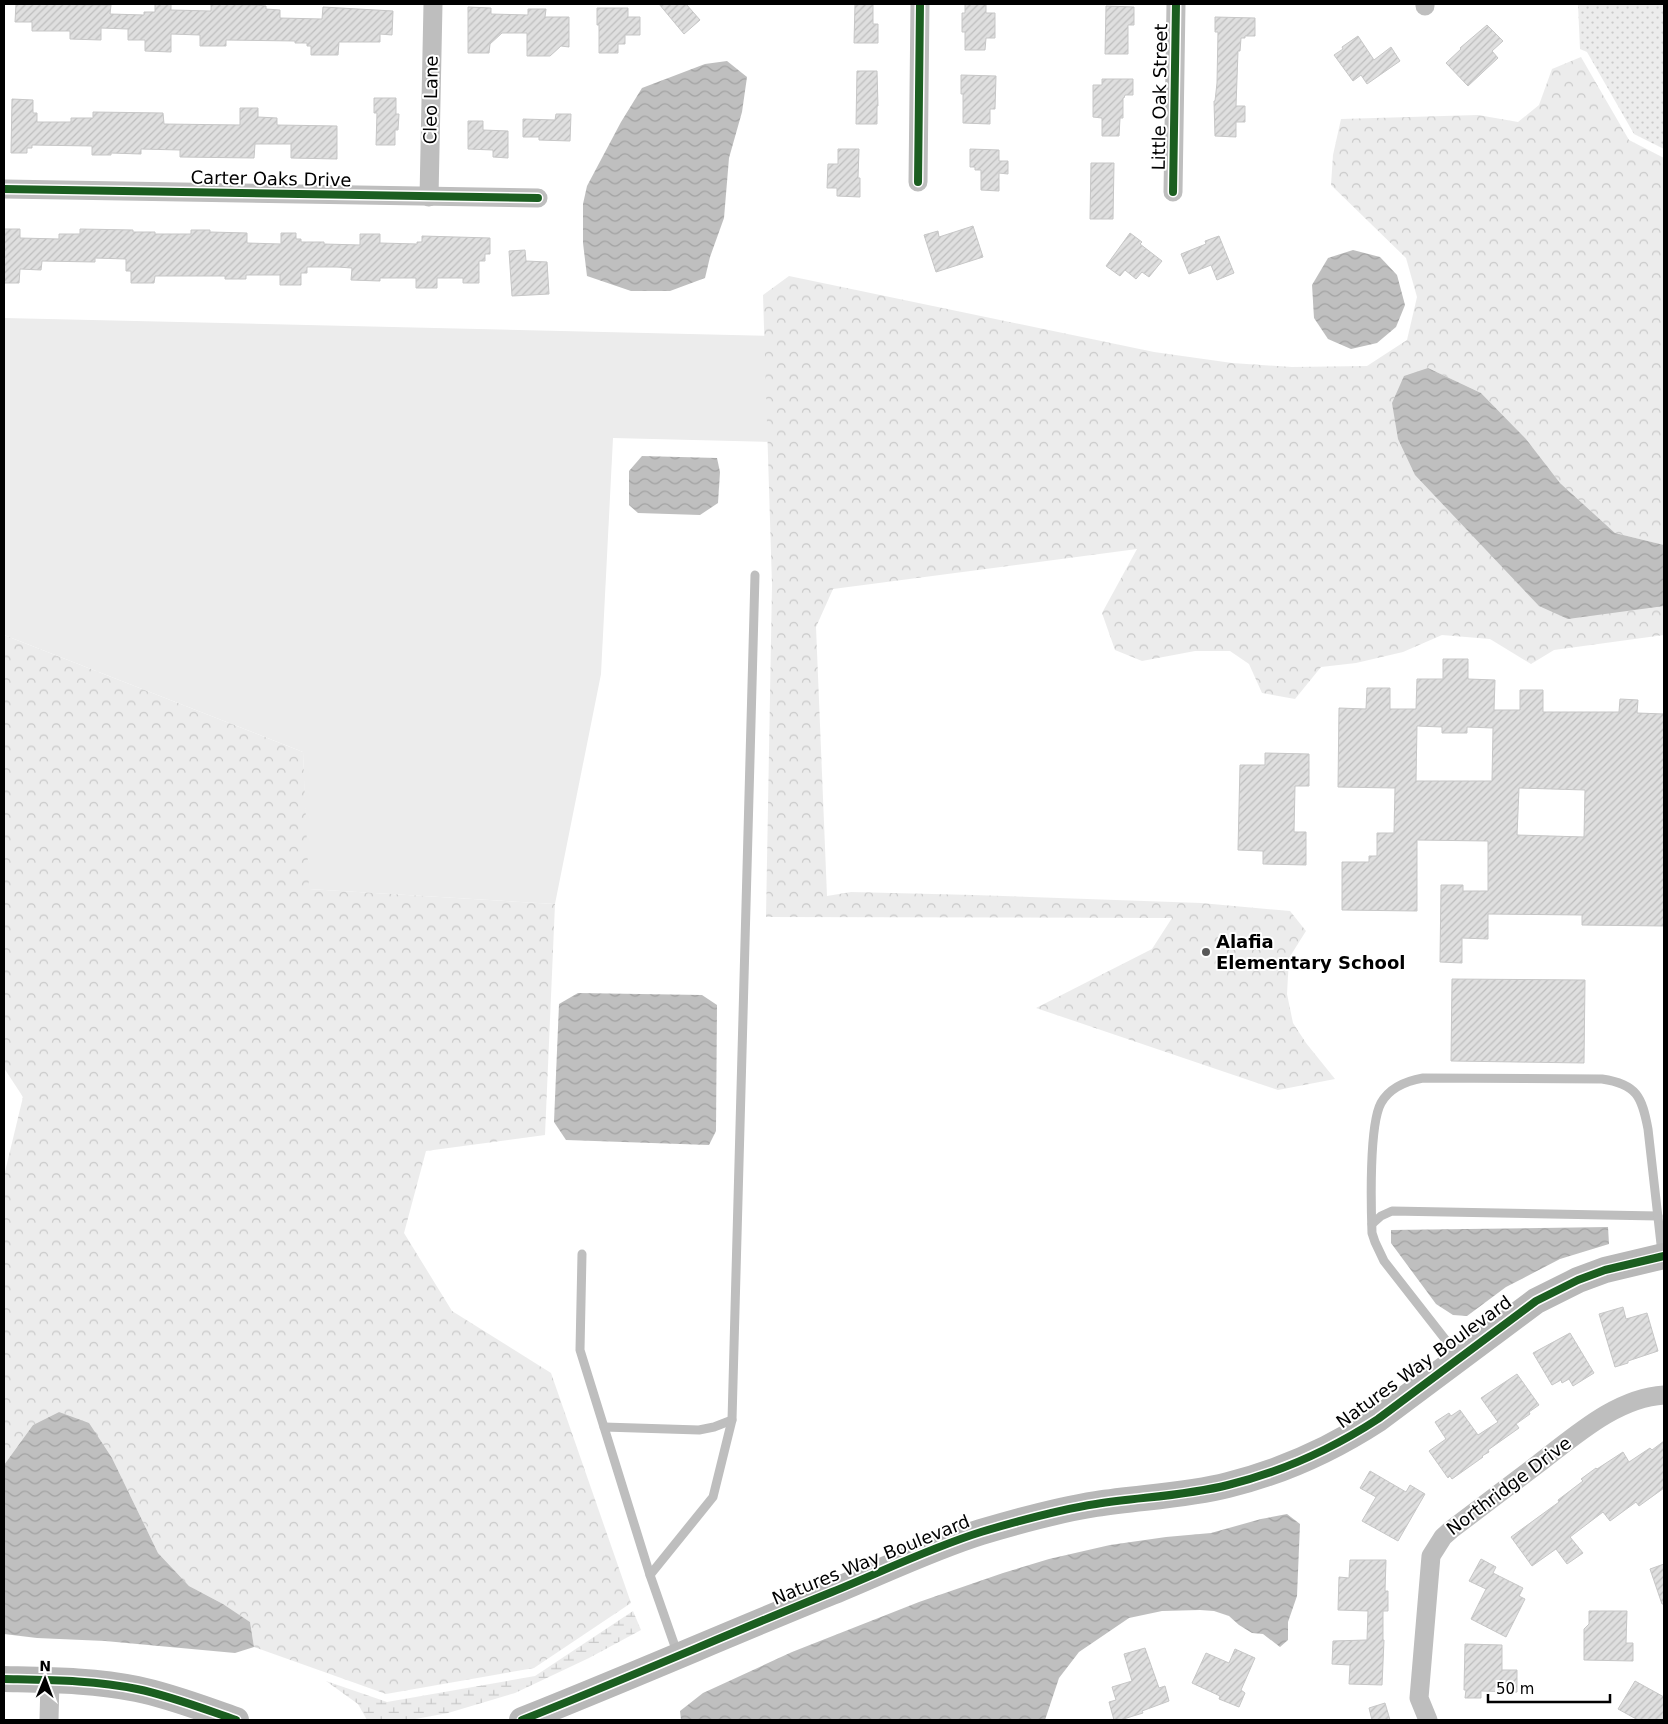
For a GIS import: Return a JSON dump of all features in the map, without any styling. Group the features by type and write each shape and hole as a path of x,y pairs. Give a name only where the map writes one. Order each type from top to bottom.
{"street":[{"name":"Cleo Lane","path":"429,197 433,4"},
{"path":"918,182 920,4"},
{"name":"Little Oak Street","path":"1173,192 1176,4"},
{"name":"Carter Oaks Drive","path":"4,190 538,198"},
{"name":"Natures Way Boulevard","path":"530,1719 678,1655 977,1534 1073,1508 1195,1492 1219,1487 1258,1477 1285,1467 1359,1431 1523,1310 1563,1286 1605,1270 1663,1256"},
{"name":"Northridge Drive","path":"1428,1720 1420,1698 1431,1556 1436,1546 1452,1529 1590,1425 1628,1404 1664,1395"},
{"path":"4,1679 86,1682 136,1689 177,1700 236,1720"},
{"path":"49,1720 50,1680"}],"lane":[{"path":"650,1575 713,1496 732,1420 754,574"},
{"path":"1459,1357 1384,1261 1374,1242 1372,1170 1376,1116 1384,1098 1396,1086 1408,1080 1423,1078 1602,1079 1626,1086 1640,1099 1644,1109 1663,1256"},
{"path":"1372,1224 1381,1216 1392,1211 1658,1216"},
{"path":"582,1254 580,1350 650,1575 678,1655"},
{"path":"604,1427 699,1430 714,1428 732,1420"}],"green space":[{"path":"1578,4 1664,4 1664,149 1634,134 1587,52 1580,49"},
{"path":"1581,57 1629,140 1664,158 1664,545 1615,533 1560,483 1526,439 1481,393 1428,368 1664,604 1664,635 1554,650 1531,664 1490,639 1442,635 1403,652 1356,663 1321,667 1295,699 1262,693 1249,664 1230,651 1195,651 1142,661 1115,650 1102,613 1137,549 833,589 816,627 827,896 851,892 973,895 1201,903 1290,911 1306,931 1289,958 1287,994 1293,1023 1306,1043 1335,1079 1278,1090 1036,1008 1152,949 1172,918 766,917 772,585 763,295 789,276 1154,352 1232,363 1292,367 1367,366 1407,340 1417,297 1406,258 1331,185 1333,155 1341,119 1478,115 1518,122 1539,105 1552,69"},
{"path":"4,318 778,336 776,442 613,438 601,674 555,904 308,889 303,752 4,635"},
{"path":"4,635 303,752 309,889 555,904 545,1135 426,1151 404,1233 452,1311 551,1373 631,1603 534,1668 386,1694 254,1647 250,1622 223,1604 189,1586 158,1553 112,1458 59,1412 33,1425 4,1465 4,1176 23,1097 4,1068"},
{"path":"633,1611 641,1630 589,1658 515,1693 448,1713 410,1720 367,1720 358,1704 326,1681 387,1702 535,1676"}],"water":[{"path":"727,61 747,77 742,112 729,158 724,218 710,257 705,278 670,291 631,291 587,276 583,243 583,204 587,186 621,122 642,88 705,64"},
{"path":"1353,250 1380,257 1397,275 1405,305 1396,327 1377,343 1351,349 1328,339 1314,318 1312,285 1328,258"},
{"path":"1428,368 1481,393 1526,439 1560,483 1615,533 1664,545 1664,606 1568,619 1539,606 1415,475 1398,439 1392,403 1404,376"},
{"path":"642,456 717,458 720,472 718,503 700,515 638,513 629,505 629,471"},
{"path":"578,993 702,995 717,1005 716,1131 709,1145 566,1140 554,1122 559,1004"},
{"path":"1608,1227 1609,1244 1560,1259 1506,1287 1467,1316 1453,1315 1436,1304 1391,1243 1391,1230"},
{"path":"59,1412 89,1423 112,1458 158,1553 189,1586 223,1604 250,1622 254,1647 235,1653 4,1634 4,1465 33,1425"},
{"path":"1287,1514 1300,1524 1297,1596 1288,1622 1288,1640 1280,1647 1263,1634 1252,1633 1229,1616 1214,1611 1162,1611 1129,1618 1079,1652 1059,1678 1045,1720 681,1720 680,1711 703,1693 792,1652 919,1602 1003,1573 1049,1559 1110,1545 1211,1533"}],"building":[{"path":"16,4 111,5 110,14 144,15 144,12 155,12 155,4 171,4 171,10 211,11 211,4 256,5 266,6 266,9 280,10 280,18 322,19 323,7 393,11 392,35 380,34 380,42 339,42 338,55 311,55 311,46 307,46 307,43 295,43 295,41 226,40 226,46 200,46 200,35 171,34 171,52 145,51 145,40 128,40 128,29 101,28 101,40 70,39 70,31 32,31 32,22 15,22"},
{"path":"659,4 686,4 700,20 684,34"},
{"path":"855,4 873,4 873,24 878,24 878,43 854,43"},
{"path":"965,4 986,4 986,13 995,13 995,38 986,38 985,50 965,50 965,32 962,32 962,13 965,13"},
{"path":"1106,6 1134,7 1134,25 1128,25 1128,54 1105,54"},
{"path":"468,7 491,8 491,14 528,15 528,9 546,9 545,17 569,17 569,47 561,46 550,56 527,56 527,33 502,33 490,44 489,53 468,53"},
{"path":"597,8 628,8 628,17 640,17 640,35 625,35 625,44 618,44 618,53 599,53"},
{"path":"1215,17 1255,18 1255,36 1241,38 1240,51 1238,51 1236,106 1245,106 1245,122 1236,122 1236,137 1215,136 1214,101 1217,83 1218,32 1215,32"},
{"path":"1487,25 1503,41 1492,51 1498,58 1468,86 1446,63"},
{"path":"1358,36 1374,60 1391,47 1400,61 1367,84 1361,75 1353,81 1334,55"},
{"path":"857,71 877,71 877,124 856,124"},
{"path":"961,75 996,76 995,109 990,109 990,124 963,123"},
{"path":"1102,79 1133,79 1133,95 1125,95 1123,98 1123,118 1120,118 1119,136 1102,136 1102,118 1093,117 1093,85 1102,85"},
{"path":"374,98 396,98 396,114 399,114 398,130 395,130 395,145 376,145 377,113 374,113"},
{"path":"12,99 33,100 33,113 37,113 37,122 71,122 71,118 93,118 93,112 163,113 164,124 240,125 240,108 258,108 258,117 277,118 277,125 337,126 337,159 291,158 291,144 255,144 254,158 180,157 180,150 141,149 141,154 111,153 111,155 92,155 92,146 32,145 32,148 27,148 27,153 11,153"},
{"path":"556,114 571,114 570,141 539,140 539,137 523,137 523,119 555,120"},
{"path":"468,121 483,121 483,130 508,131 508,158 493,157 493,150 468,149"},
{"path":"838,149 859,149 858,178 860,178 860,197 837,196 837,188 827,188 828,164 838,164"},
{"path":"970,149 999,150 999,161 1008,161 1008,174 999,173 999,191 981,190 981,170 975,170 975,167 970,167"},
{"path":"1091,163 1114,163 1113,219 1090,219"},
{"path":"973,226 983,257 936,272 924,235 938,231 939,237"},
{"path":"4,229 20,229 20,238 59,239 59,234 80,234 80,229 133,230 133,232 155,232 155,234 191,234 191,230 210,230 210,232 247,233 247,243 281,244 281,233 296,233 296,239 301,239 301,242 360,245 360,234 380,234 380,243 417,244 417,242 422,242 422,236 490,238 490,254 485,254 485,261 479,261 479,283 463,283 463,278 437,278 437,288 416,288 416,278 380,278 380,281 351,280 352,268 337,267 307,267 307,273 301,273 301,285 280,285 280,275 246,275 246,279 225,279 225,276 155,276 154,283 131,283 131,271 126,271 126,259 95,258 95,262 42,261 41,270 20,269 19,283 4,283"},
{"path":"1130,233 1142,242 1140,244 1162,261 1149,277 1142,272 1136,279 1125,270 1120,276 1106,266"},
{"path":"1219,236 1234,273 1217,280 1211,265 1189,274 1181,254 1206,244 1205,241"},
{"path":"525,250 526,261 547,262 549,294 512,296 509,251"},
{"path":"1443,659 1468,659 1468,679 1495,680 1494,710 1520,710 1520,690 1543,690 1543,712 1619,712 1620,699 1638,700 1637,713 1664,714 1664,926 1582,925 1582,915 1488,914 1488,939 1462,938 1462,963 1440,962 1441,885 1463,885 1463,891 1488,891 1488,841 1417,840 1417,911 1342,910 1342,862 1369,862 1369,856 1377,856 1377,833 1394,833 1395,788 1338,787 1339,708 1366,709 1367,688 1390,688 1390,709 1416,709 1417,679 1443,679","holes":["1417,726 1442,727 1442,733 1467,733 1467,727 1493,728 1492,781 1416,781","1519,788 1585,790 1584,837 1517,835"]},
{"path":"1265,753 1309,754 1309,786 1295,786 1294,832 1306,832 1306,865 1263,864 1263,851 1238,850 1240,765 1265,765"},
{"path":"1452,979 1585,980 1584,1063 1451,1061"},
{"path":"1623,1307 1626,1319 1647,1313 1658,1351 1615,1367 1599,1314"},
{"path":"1570,1333 1594,1373 1573,1386 1569,1379 1562,1383 1561,1380 1552,1385 1533,1353"},
{"path":"1517,1374 1539,1405 1516,1424 1519,1428 1488,1450 1489,1452 1483,1457 1452,1479 1450,1476 1448,1478 1429,1451 1446,1439 1435,1422 1449,1413 1451,1416 1460,1410 1478,1435 1498,1422 1481,1398"},
{"path":"1664,1441 1664,1488 1639,1506 1636,1502 1610,1521 1603,1512 1570,1537 1583,1553 1567,1564 1556,1549 1532,1566 1511,1537 1559,1502 1558,1500 1583,1481 1581,1479 1596,1468 1623,1452 1629,1462 1650,1448 1652,1450"},
{"path":"1370,1471 1406,1492 1410,1485 1425,1494 1398,1541 1362,1521 1376,1497 1360,1488"},
{"path":"1481,1559 1496,1567 1493,1573 1523,1588 1519,1596 1525,1599 1506,1637 1471,1619 1486,1589 1469,1581"},
{"path":"1350,1560 1386,1560 1385,1591 1388,1591 1388,1611 1383,1611 1382,1685 1349,1684 1350,1665 1332,1664 1333,1641 1367,1640 1368,1611 1338,1610 1339,1577 1349,1578"},
{"path":"1664,1564 1664,1604 1662,1604 1650,1569"},
{"path":"1589,1611 1627,1611 1626,1643 1633,1643 1633,1661 1584,1660 1584,1629 1589,1624"},
{"path":"1465,1644 1502,1645 1502,1670 1517,1670 1517,1692 1481,1691 1481,1698 1465,1698"},
{"path":"1145,1648 1159,1688 1165,1686 1169,1701 1142,1711 1143,1713 1114,1720 1109,1702 1116,1700 1112,1687 1132,1681 1124,1654"},
{"path":"1235,1649 1255,1658 1241,1690 1245,1693 1239,1707 1219,1699 1220,1696 1192,1683 1206,1653 1229,1663"},
{"path":"1635,1681 1664,1697 1664,1720 1638,1720 1618,1709"},
{"path":"1385,1703 1390,1720 1372,1720 1369,1708"}],"cycle path":[{"path":"918,182 920,4"},
{"path":"1173,192 1176,4"},
{"path":"4,189 538,198"},
{"path":"522,1720 962,1538 1038,1516 1081,1506 1212,1489 1248,1480 1287,1466 1324,1450 1378,1419 1536,1301 1578,1280 1605,1270 1664,1256"},
{"path":"4,1679 71,1681 121,1686 162,1695 236,1720"}],"place":[{"name":"Alafia Elementary School","path":"1206,952"}]}
